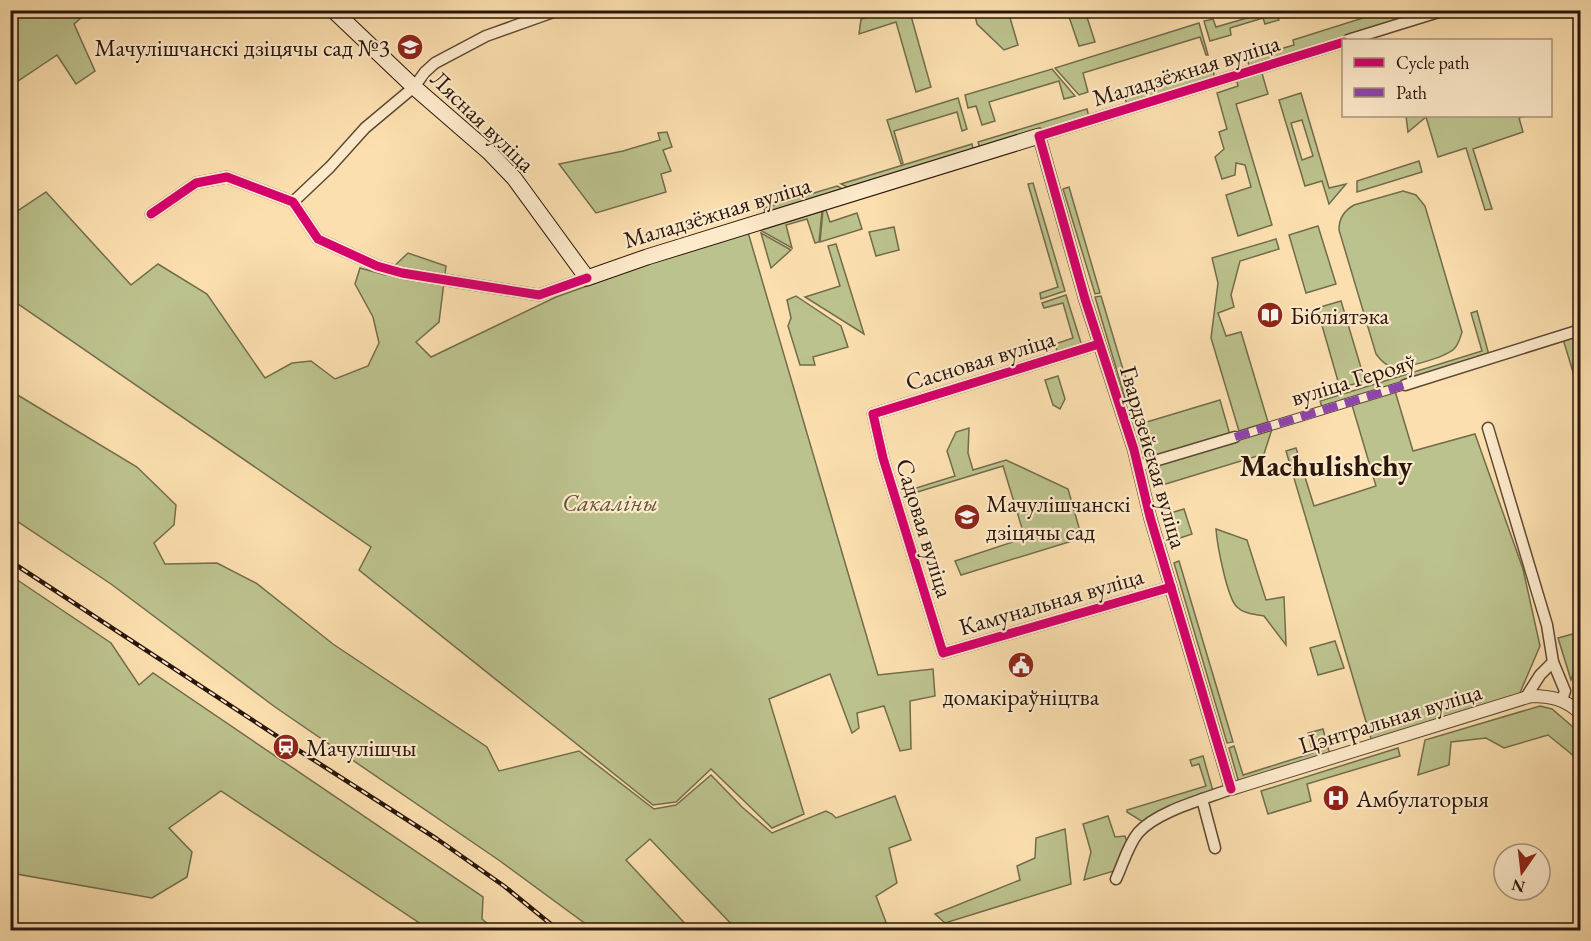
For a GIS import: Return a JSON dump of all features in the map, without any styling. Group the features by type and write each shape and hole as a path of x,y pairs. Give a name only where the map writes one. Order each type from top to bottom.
{"main road":[{"name":"Лясная вуліца","path":"333,10 414,87 489,152 514,178 587,278"},
{"name":"Маладзёжная вуліца","path":"587,278 658,253 1039,136"}],"street":[{"path":"293,202 330,167 365,128 414,87 435,63 486,36 559,10"},
{"path":"1351,39 1446,10"},
{"name":"Маладзёжная вуліца","path":"1039,136 1342,43"},
{"name":"Гвардзейская вуліца","path":"1039,136 1099,344 1138,466 1148,509 1231,789"},
{"path":"151,214 196,183 228,177 293,202 318,239 377,266 402,273 539,295 587,278"},
{"name":"вуліца Герояў","path":"1138,466 1581,330"},
{"name":"Сасновая вуліца","path":"873,414 1099,344"},
{"name":"Садовая вуліца","path":"873,414 883,458 943,652"},
{"path":"1488,428 1547,625 1553,663 1565,691 1562,700 1581,713"},
{"name":"Камунальная вуліца","path":"943,652 1171,587"},
{"path":"1526,698 1540,675 1553,663"},
{"name":"Цэнтральная вуліца","path":"1231,789 1526,698 1549,696 1562,700"},
{"path":"1116,879 1133,840 1140,830 1168,812 1231,789"},
{"path":"1202,799 1215,848"}],"green space":[{"path":"11,10 89,11 74,24 95,71 76,84 57,55 12,85 10,83"},
{"path":"1264,10 1276,11 1279,20 1265,24 1263,18 1230,28 1231,35 1210,41 1204,21 1213,19 1216,27 1264,13"},
{"path":"892,11 929,11 911,16 931,87 916,92 896,22 859,34 861,19"},
{"path":"974,11 1008,11 1018,45 1004,50 977,24"},
{"path":"1067,11 1085,11 1095,42 1079,46"},
{"path":"1385,11 1436,11 1250,68 1247,59 1294,45 1293,40"},
{"path":"1199,23 1208,55 1206,55 1200,37 1083,73 1088,92 1079,95 1055,68"},
{"path":"1052,69 1075,96 1064,99 1059,81 989,102 995,121 982,125 976,106 968,108 965,95"},
{"path":"1213,70 1215,79 1127,105 1125,97"},
{"path":"1261,70 1268,94 1236,104 1272,225 1238,236 1226,195 1251,187 1245,165 1236,163 1235,175 1222,179 1215,157 1224,149 1219,132 1227,129 1217,93 1238,86 1236,78"},
{"path":"1301,93 1329,188 1346,184 1329,204 1322,181 1305,186 1279,100","holes":["1302,120 1313,156 1302,160 1291,123"]},
{"path":"958,98 967,129 962,131 957,112 894,131 903,163 901,164 887,120"},
{"path":"1087,109 1089,118 981,151 978,142"},
{"path":"1406,117 1426,117 1408,132"},
{"path":"1426,117 1522,117 1519,118 1523,132 1473,149 1492,209 1485,210 1466,148 1438,157"},
{"path":"667,132 672,147 663,150 671,171 661,174 666,192 596,213 559,164 623,151 660,140 658,133"},
{"path":"972,144 974,153 853,190 841,184"},
{"path":"1419,161 1422,172 1357,192 1357,181"},
{"path":"1033,183 1065,291 1041,299 1040,293 1058,287 1028,184"},
{"path":"837,186 848,192 766,217 764,208"},
{"path":"1069,187 1100,293 1095,294 1063,189"},
{"path":"1403,191 1416,195 1425,206 1462,332 1454,349 1442,356 1396,367 1385,364 1376,354 1339,230 1343,215 1354,205"},
{"name":"Сакаліны","path":"46,192 131,285 158,264 207,294 265,378 292,363 311,361 335,379 368,366 379,343 373,317 355,284 360,268 385,275 408,253 446,266 439,322 416,342 431,357 556,297 747,229 878,675 933,669 935,696 910,701 911,749 900,751 884,706 857,713 859,728 852,733 830,674 769,699 804,814 772,828 711,769 676,802 653,805 359,570 371,547 11,299 10,216"},
{"path":"823,210 826,210 830,222 857,213 862,229 820,242"},
{"path":"822,211 819,242 815,243 807,219 786,225 792,248 760,230"},
{"path":"1318,226 1336,284 1306,293 1289,235"},
{"path":"894,227 899,250 876,256 869,232"},
{"path":"761,233 791,250 771,268"},
{"path":"1276,239 1279,249 1240,261 1231,295 1234,307 1218,313 1226,336 1241,332 1268,422 1239,431 1211,338 1218,283 1212,258"},
{"path":"836,244 864,334 805,297 840,286 828,246"},
{"path":"1066,295 1082,346 1058,354 1055,344 1073,338 1063,303 1044,308 1042,303"},
{"path":"796,296 841,326 848,347 813,357 815,365 800,365 788,326 791,318 787,300"},
{"path":"1101,296 1131,396 1125,398 1095,297"},
{"path":"1341,301 1365,381 1340,388 1317,308"},
{"path":"1477,311 1489,355 1322,407 1320,401 1482,351 1471,313"},
{"path":"1580,334 1580,349 1578,350 1580,380 1576,382 1563,339"},
{"path":"1058,376 1065,399 1060,409 1053,405 1045,380"},
{"path":"11,391 137,467 176,505 174,525 154,543 165,564 217,563 256,583 333,644 487,747 499,771 579,751 654,809 676,805 711,775 742,807 772,833 826,811 836,818 895,796 911,840 889,848 897,883 876,896 887,925 870,930 737,930 650,839 626,860 691,930 594,930 500,861 275,707 111,584 11,517"},
{"path":"1395,391 1413,451 1475,434 1523,569 1540,646 1519,695 1372,742 1286,451 1296,448 1314,506 1376,486 1352,405"},
{"path":"1220,400 1230,435 1151,459 1140,424"},
{"path":"969,428 968,453 973,470 1006,460 1068,489 1082,538 961,575 955,561 1025,538 1003,466 914,493 913,489 955,476 947,451 956,432"},
{"path":"1272,429 1264,454 1159,486 1152,466"},
{"path":"1184,509 1192,534 1174,540 1167,514"},
{"path":"1216,529 1247,540 1266,600 1284,597 1286,645 1264,616 1243,611 1233,602 1223,570"},
{"path":"1179,561 1233,742 1227,743 1174,563"},
{"path":"10,575 111,643 139,685 153,673 483,897 482,919 495,930 430,930 221,791 169,828 192,852 187,877 152,898 11,873"},
{"path":"1580,632 1580,658 1571,680 1558,638"},
{"path":"1335,641 1344,668 1318,675 1310,648"},
{"path":"1540,706 1552,709 1580,733 1580,761 1548,735 1504,748 1486,738 1451,742 1449,765 1418,775 1425,740"},
{"path":"1323,729 1330,755 1239,783 1229,748 1234,746 1243,775 1313,753 1308,733"},
{"path":"1398,748 1400,756 1307,784 1311,801 1268,814 1261,791"},
{"path":"1203,756 1213,791 1143,822 1127,812 1127,810 1206,786 1199,764 1192,766 1190,760"},
{"path":"1108,816 1115,837 1125,836 1127,842 1114,871 1084,880 1091,852 1083,824"},
{"path":"1065,829 1071,884 945,923 935,914 1020,880 1017,866 1035,858 1036,838"}],"railway":[{"path":"10,561 437,839 504,886 558,930"}],"marked path":[{"path":"1235,437 1405,385"}],"cycle path":[{"path":"1231,789 1150,517 1134,450 1085,299 1039,136 1342,43"},
{"path":"151,214 196,183 227,177 293,202 318,239 377,266 402,273 539,295 587,278"},
{"path":"1099,344 873,414 883,458 943,653 1171,587"}],"place":[{"name":"Мачулішчанскі дзіцячы сад №3","path":"410,47"},
{"name":"Бібліятэка","path":"1270,315"},
{"name":"Мачулішчанскі дзіцячы сад","path":"967,517"},
{"name":"домакіраўніцтва","path":"1021,665"},
{"name":"Мачулішчы","path":"286,747"},
{"name":"Амбулаторыя","path":"1336,798"}],"district":[{"name":"Machulishchy","path":"1326,465"}]}
